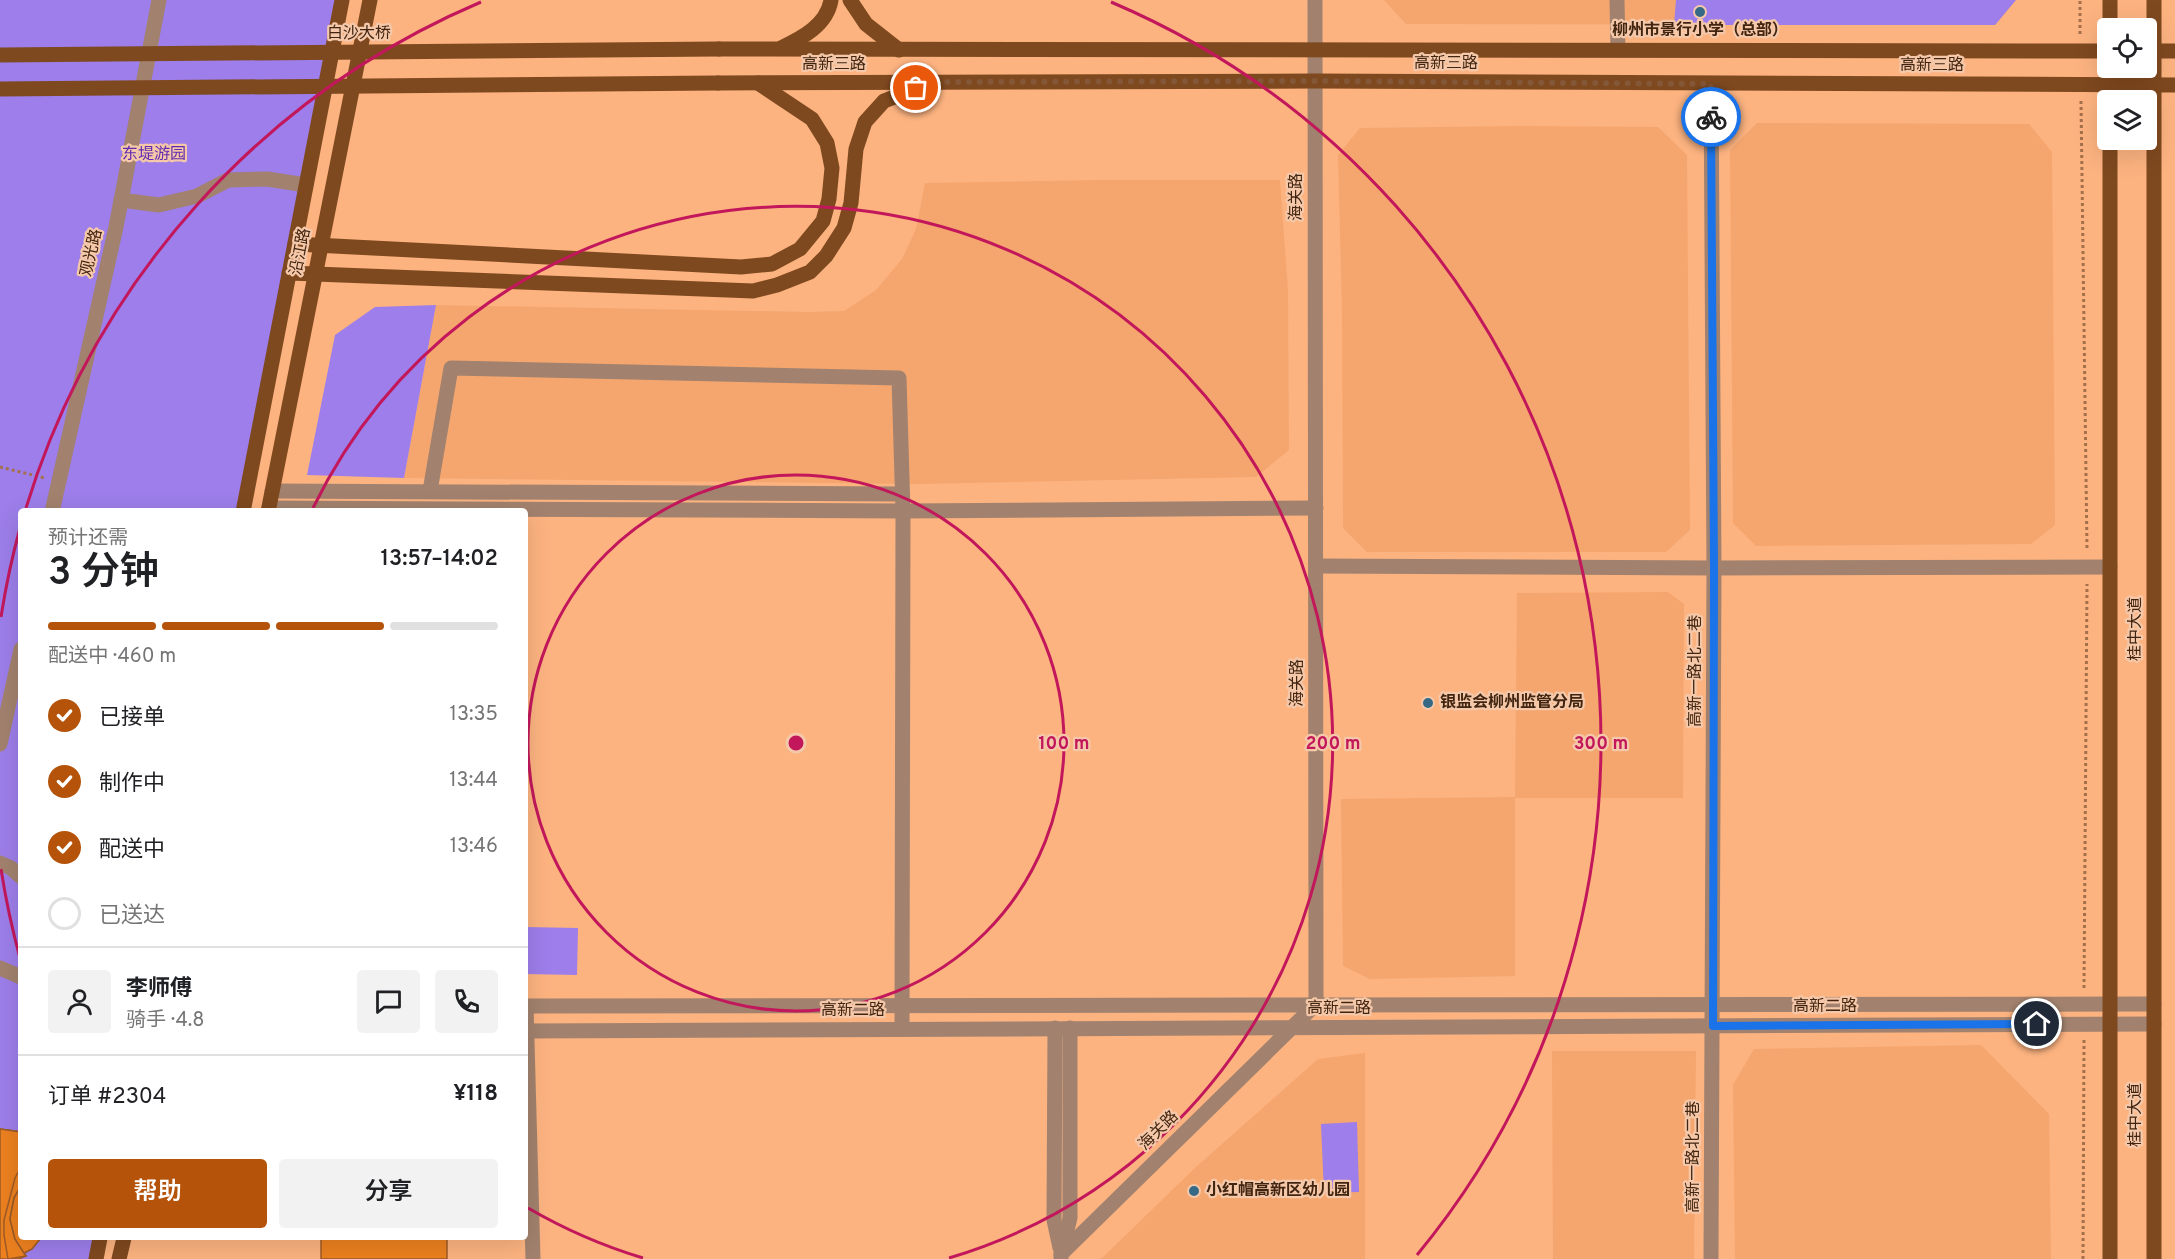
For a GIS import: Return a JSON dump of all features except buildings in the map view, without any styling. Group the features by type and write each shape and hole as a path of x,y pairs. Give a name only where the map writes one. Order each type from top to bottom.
{"main road":[{"name":"沿江路","path":"244,508 342,0"},
{"name":"沿江路","path":"268,508 370,0"},
{"path":"779,49 799,40 819,24 831,0"},
{"path":"850,0 866,24 899,50"},
{"path":"2110,0 2110,18"},
{"name":"桂中大道","path":"2153,18 2154,0"},
{"name":"高新三路","path":"719,49 2097,51"},
{"name":"白沙大桥","path":"0,55 719,49"},
{"path":"2157,51 2175,51"},
{"name":"桂中大道","path":"2153,78 2154,1259"},
{"name":"高新三路","path":"0,89 1315,81 2081,85 2099,90"},
{"path":"289,273 753,291 777,285 810,272 826,256 844,228 851,203 856,149 865,122 884,101 932,82"},
{"path":"295,244 741,267 772,264 800,249 823,221 829,199 832,168 828,143 812,119 758,83"},
{"name":"高新三路","path":"2126,90 2154,85 2175,85"},
{"name":"桂中大道","path":"2110,150 2110,1259"},
{"path":"96,1259 100,1240"},
{"path":"119,1259 124,1240"}],"street":[{"name":"观光路","path":"53,508 121,200 159,0"},
{"name":"海关路","path":"1061,1256 1316,1004 1315,0"},
{"path":"1617,0 1617,50"},
{"name":"高新一路北二巷","path":"1711,84 1714,568 1711,1259"},
{"path":"121,200 159,205 197,196 228,180 267,179 306,185"},
{"path":"430,491 451,368 899,378 903,511 902,1029"},
{"path":"272,491 902,494"},
{"path":"528,510 1316,508"},
{"path":"1316,566 2110,567"},
{"path":"0,744 18,663"},
{"path":"0,863 18,874"},
{"path":"0,968 18,975"},
{"name":"高新二路","path":"528,1006 2154,1004"},
{"name":"高新二路","path":"528,1031 2154,1024"},
{"path":"1061,1256 1070,1218 1062,1029"},
{"path":"528,1096 533,1259"}],"path":[{"path":"2079,51 2080,0"},
{"path":"2081,85 2087,567 2084,1004"},
{"path":"0,467 59,481"},
{"path":"2083,1259 2084,1024"}],"shaded area":[{"name":"柳州市景行小学（总部）","path":"1384,0 2016,0 1995,25 1406,24"},
{"path":"1757,123 2029,124 2052,152 2055,525 2031,544 1756,546 1733,523 1730,150"},
{"path":"1658,127 1687,155 1690,530 1666,552 1367,552 1343,528 1342,311 1338,155 1360,128"},
{"path":"1280,180 1288,291 1289,450 1256,477 918,484 404,478 436,305 844,311 876,290 902,259 916,229 925,183"},
{"path":"1668,592 1684,604 1683,798 1515,798 1515,976 1370,979 1343,966 1341,799 1515,797 1517,593"},
{"path":"1981,1045 2049,1114 2051,1259 1735,1259 1733,1085 1754,1049"},
{"path":"1552,1051 1696,1051 1694,1259 1553,1259"},
{"path":"1365,1053 1365,1259 1101,1259 1196,1167 1318,1059"}],"green space":[{"name":"东堤游园","path":"0,0 342,0 244,508 18,508 18,1240 100,1240 96,1259 0,1259"},
{"path":"1676,0 2016,0 1995,25 1674,25"},
{"path":"436,305 404,478 307,475 335,335 375,307"},
{"path":"528,927 578,928 577,975 528,974"},
{"path":"1357,1122 1359,1192 1324,1193 1321,1124"}],"way so far":[{"path":"916,88 932,82 1315,81 1711,84 1711,117"}],"place":[{"name":"柳州市景行小学（总部）","path":"1700,12"},
{"name":"银监会柳州监管分局","path":"1428,703"},
{"name":"小红帽高新区幼儿园","path":"1194,1191"}],"route":[{"path":"1711,117 1714,568 1713,1026 2037,1024"}]}
